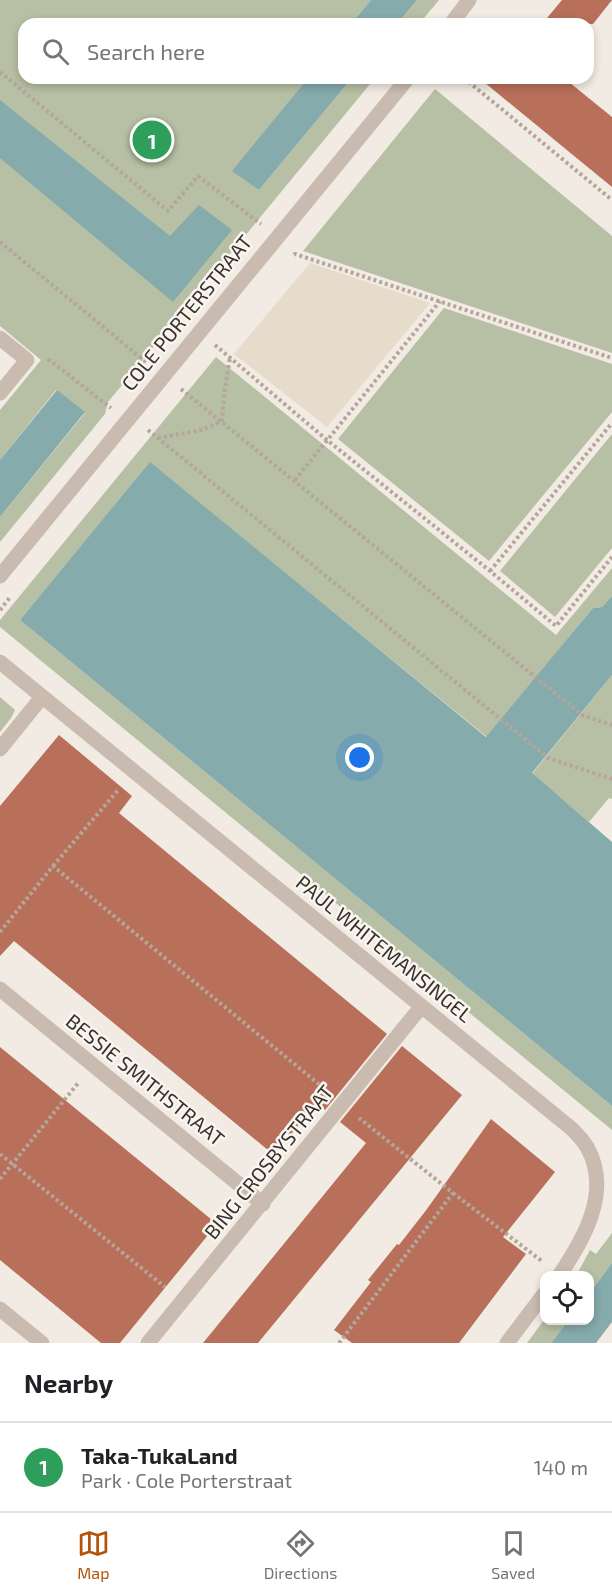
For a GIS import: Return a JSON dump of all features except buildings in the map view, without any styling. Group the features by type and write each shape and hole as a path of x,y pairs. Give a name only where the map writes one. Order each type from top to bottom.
{"street":[{"path":"456,18 469,0"},
{"name":"COLE PORTERSTRAAT","path":"0,576 403,84"},
{"path":"0,338 27,360 0,393"},
{"name":"PAUL WHITEMANSINGEL","path":"0,662 572,1129 587,1147 599,1181 596,1204 586,1233 562,1271"},
{"path":"0,749 42,697"},
{"name":"BESSIE SMITHSTRAAT","path":"0,988 262,1204"},
{"name":"BING CROSBYSTRAAT","path":"148,1343 421,1007"},
{"path":"507,1343 540,1299"},
{"path":"0,1309 42,1343"}],"path":[{"path":"0,72 168,211 198,176 295,254 612,358"},
{"path":"471,84 612,200"},
{"path":"0,242 142,360"},
{"path":"288,262 295,254"},
{"path":"295,480 440,301"},
{"path":"199,333 556,626 612,557"},
{"path":"207,353 222,336"},
{"path":"27,360 35,349 108,407 129,417 158,438 548,758 612,779"},
{"path":"222,421 230,357"},
{"path":"173,396 180,387 582,715 612,724"},
{"path":"158,438 202,430 222,421"},
{"path":"490,571 612,423"},
{"path":"0,610 15,592"},
{"path":"0,932 133,772"},
{"path":"53,866 343,1105 554,1271"},
{"path":"0,1179 93,1065"},
{"path":"0,1154 182,1301"},
{"path":"339,1343 453,1193"}],"green space":[{"path":"0,0 371,0 356,18 18,18 18,84 303,84 233,171 259,190 347,84 370,84 108,402 105,414 0,542 0,517 85,413 56,390 0,460 0,410 41,360 0,326"},
{"path":"417,0 439,0 424,18 402,18"},
{"path":"435,89 612,236 612,353 303,251"},
{"path":"444,308 612,364 612,412 489,561 338,439"},
{"path":"216,357 556,635 612,568 612,596 602,607 593,608 487,737 150,463 20,620 612,1106 612,1130 0,627 0,620"},
{"path":"612,434 612,548 555,617 500,571"},
{"path":"612,675 612,799 609,798 589,822 532,774"},
{"path":"0,697 15,710 0,732"},
{"path":"612,1233 612,1263 594,1288 594,1271 579,1271 590,1250 596,1254"},
{"path":"540,1325 565,1325 551,1343 527,1343"}],"shaded area":[{"path":"310,263 430,303 327,427 234,354"}],"water":[{"path":"371,0 417,0 402,18 356,18"},
{"path":"303,84 347,84 259,190 232,171"},
{"path":"0,100 170,236 199,205 232,230 173,302 0,158"},
{"path":"57,390 85,412 0,517 0,460"},
{"path":"150,462 486,737 593,608 602,607 612,596 612,675 532,773 612,842 612,1106 20,620"},
{"path":"612,1263 612,1322 596,1343 551,1343 565,1325 594,1325 594,1288"}],"place":[{"name":"Taka-TukaLand","path":"152,140"}]}
